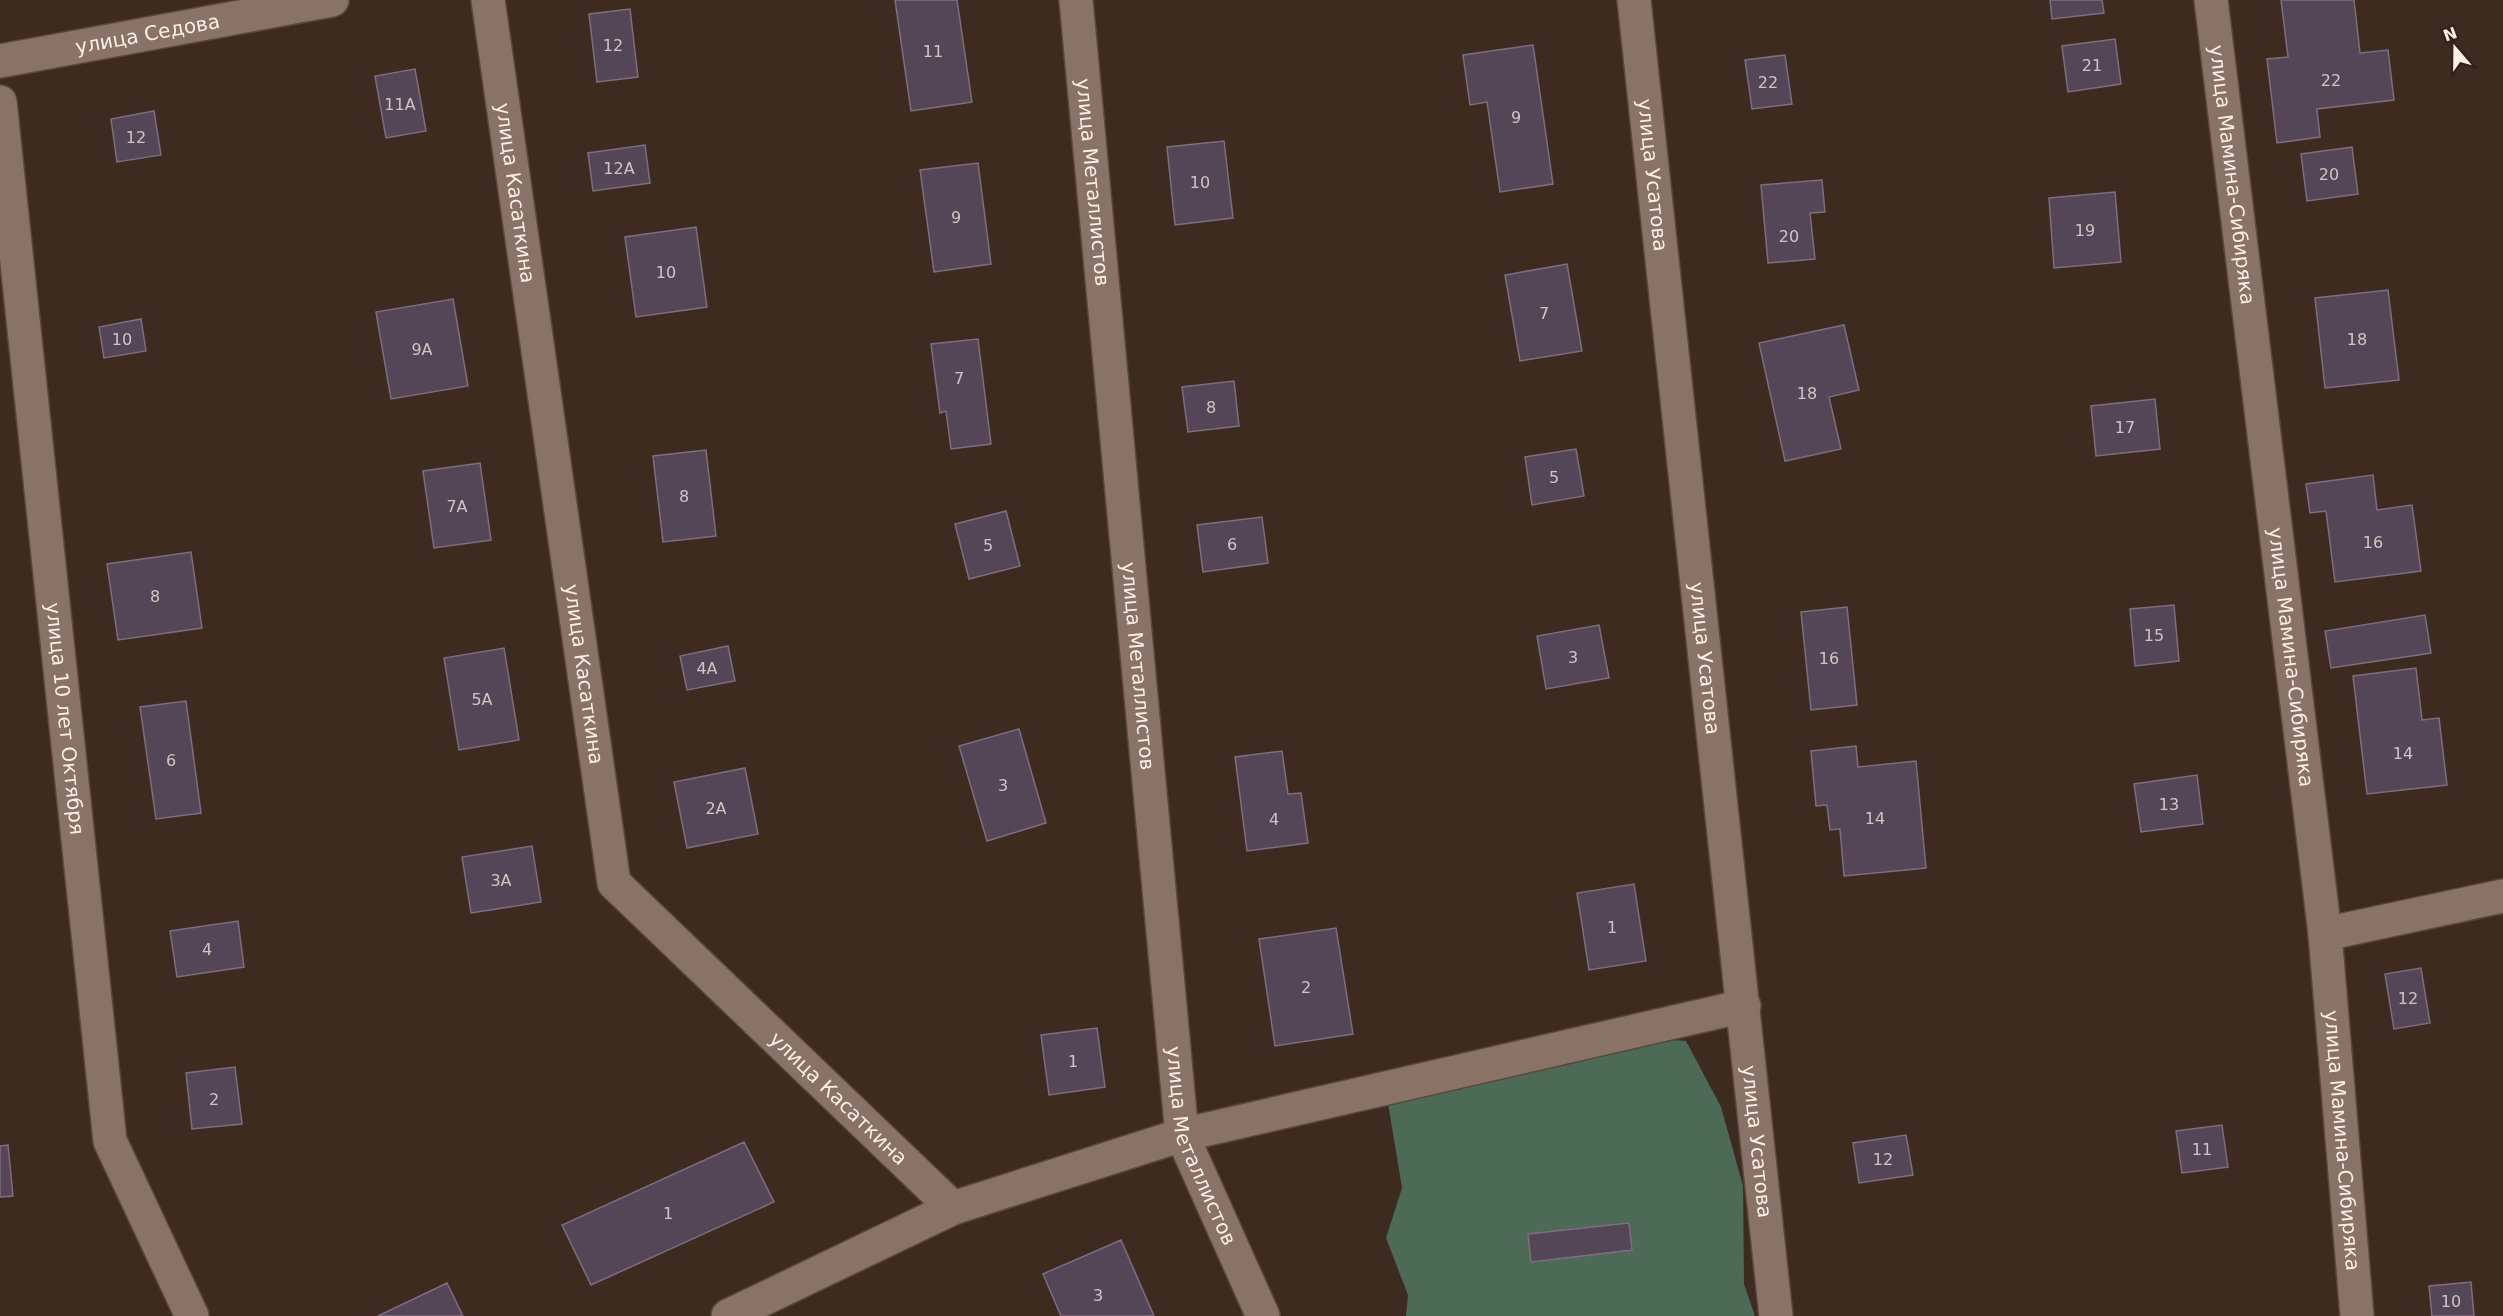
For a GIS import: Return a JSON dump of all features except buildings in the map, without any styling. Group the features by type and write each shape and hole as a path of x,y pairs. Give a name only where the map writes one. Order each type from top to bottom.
{"street":[{"name":"улица Седова","path":"0,61 332,0"},
{"name":"улица Касаткина","path":"488,0 614,883 953,1208"},
{"name":"улица Металлистов","path":"1076,0 1182,1135 1263,1316"},
{"name":"улица Усатова","path":"1634,0 1776,1316"},
{"name":"улица Мамина-Сибиряка","path":"2211,0 2325,934 2357,1316"},
{"name":"улица 10 лет Октября","path":"0,102 110,1142 192,1316"},
{"path":"2325,934 2503,896"},
{"path":"728,1316 953,1208 1182,1135 1744,1006"}],"green space":[{"path":"1612,1035 1686,1041 1721,1107 1743,1186 1744,1284 1755,1316 1406,1316 1408,1295 1386,1238 1402,1188 1384,1079"}]}
